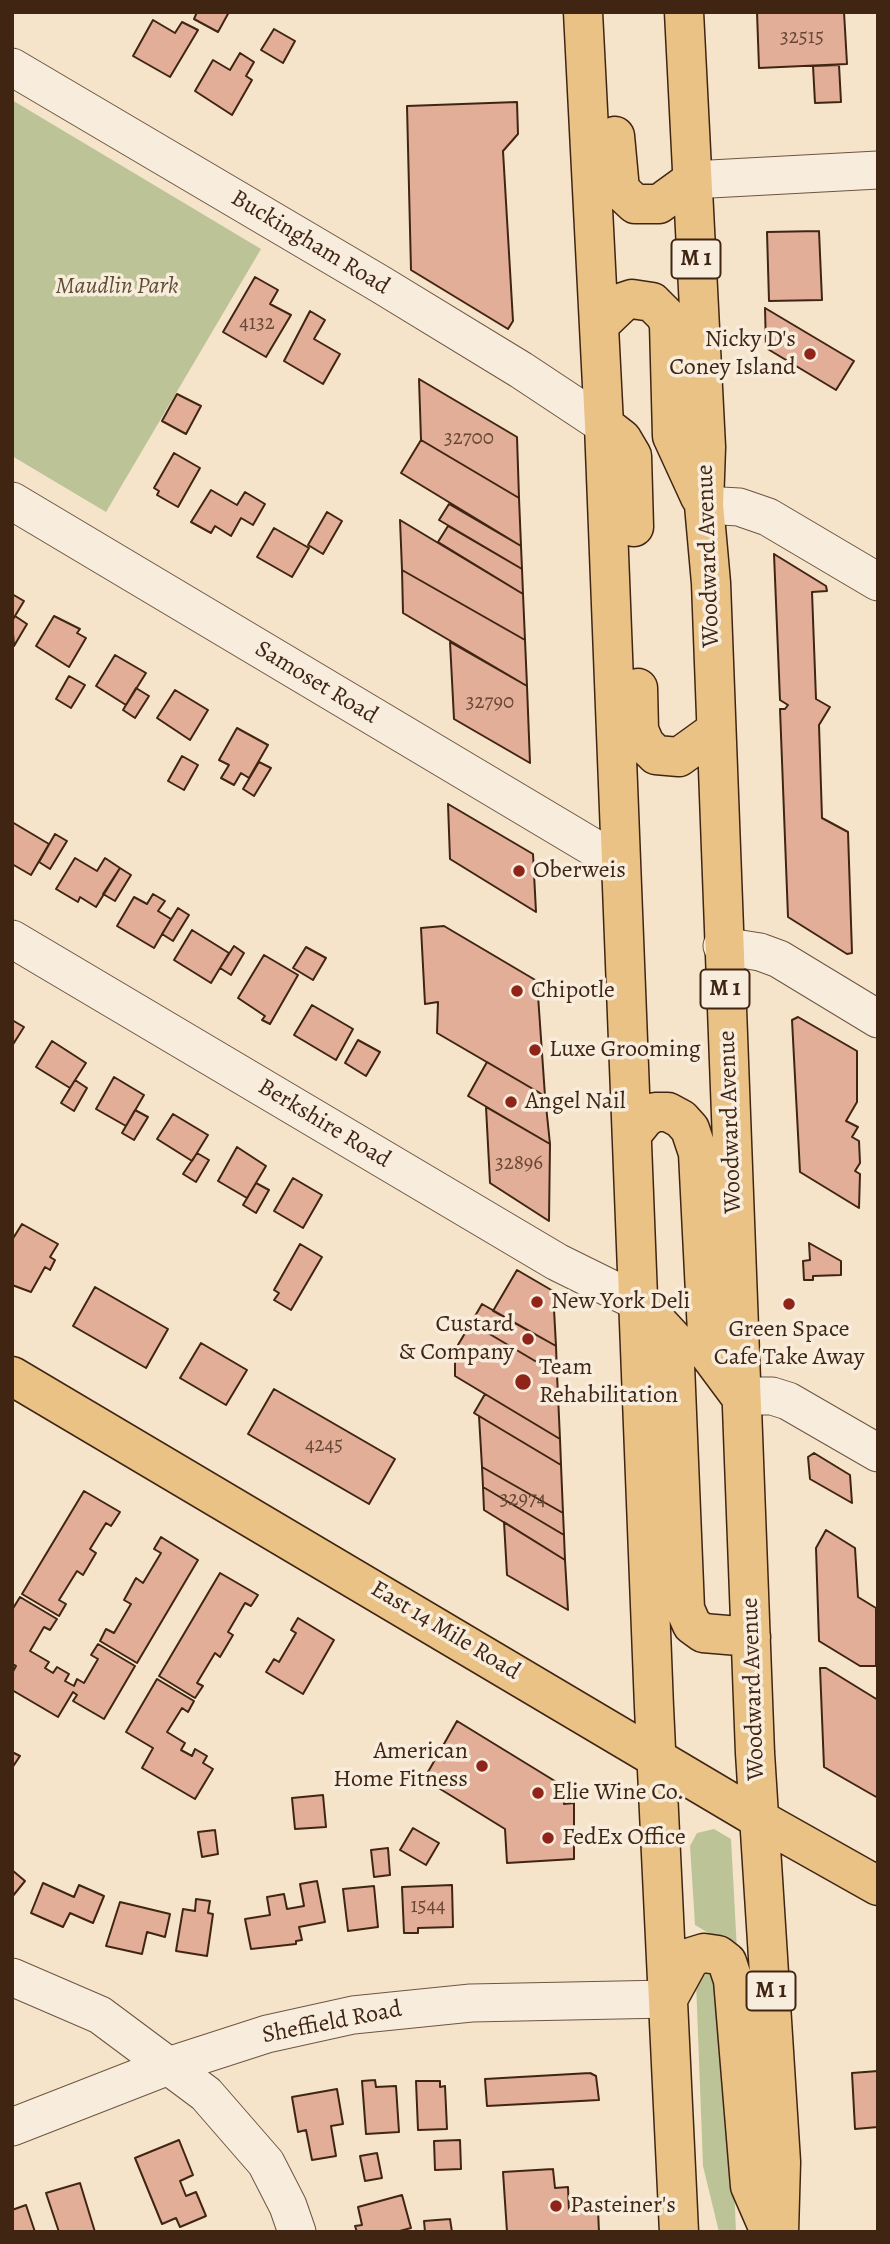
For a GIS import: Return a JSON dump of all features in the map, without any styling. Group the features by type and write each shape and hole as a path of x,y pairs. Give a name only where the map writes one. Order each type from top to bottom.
{"main road":[{"path":"583,12 604,425 657,1758 680,2230"},
{"path":"604,12 620,190 635,204 647,206 659,204 692,180"},
{"name":"Woodward Avenue","path":"684,12 706,447 704,505 711,583 740,1396 760,1819 781,2162 779,2232"},
{"path":"599,325 623,302 632,299 652,302 665,315 669,324 672,436 704,505"},
{"path":"604,425 622,439 632,456 639,730 645,744 656,755 668,758 688,752 715,731"},
{"path":"633,1133 645,1118 655,1112 668,1112 681,1119 690,1129 698,1153 708,1353 740,1396"},
{"path":"640,1303 674,1340 685,1609 692,1625 703,1633 751,1637"},
{"name":"East 14 Mile Road","path":"12,1376 760,1819 878,1886"},
{"path":"668,1998 691,1957 704,1953 718,1955 727,1962 733,1980 750,2186 770,2232"}],"street":[{"name":"Buckingham Road","path":"12,67 380,284 521,370 604,425"},
{"path":"692,180 878,170"},
{"name":"Samoset Road","path":"12,501 621,864"},
{"path":"704,505 739,507 768,517 878,582"},
{"name":"Berkshire Road","path":"12,939 557,1262 640,1303"},
{"path":"722,946 760,952 779,960 878,1019"},
{"path":"740,1396 772,1396 788,1401 878,1453"},
{"path":"12,1977 100,2015 171,2065 206,2094 266,2163 288,2206 297,2232"},
{"name":"Sheffield Road","path":"12,2127 171,2065 314,2022 399,2008 471,2003 668,1998"}],"green space":[{"name":"Maudlin Park","path":"12,100 261,249 106,512 12,456"},
{"path":"714,1829 731,1839 737,1950 695,1925 690,1846 697,1833"},
{"path":"711,1969 727,2012 736,2232 719,2232 703,2166 696,1981 704,1970"}],"building":[{"path":"197,12 229,12 218,32 194,19"},
{"path":"757,12 844,12 847,64 759,68"},
{"path":"153,20 175,33 182,22 198,30 170,77 133,56"},
{"path":"274,29 295,41 283,63 261,50"},
{"path":"240,53 254,62 246,76 252,80 232,115 195,91 213,60 230,70"},
{"path":"839,65 841,102 815,103 813,66"},
{"path":"517,102 518,134 503,151 513,321 508,329 411,270 407,106"},
{"path":"819,231 822,300 769,301 767,232"},
{"path":"255,277 278,290 270,304 291,315 266,357 223,332"},
{"name":"Nicky D's Coney Island","path":"765,308 854,361 836,390 766,348"},
{"path":"310,311 325,320 314,339 340,354 323,384 284,361"},
{"path":"419,379 517,437 519,498 421,440"},
{"path":"177,394 201,406 186,434 162,421"},
{"path":"421,440 519,498 521,546 401,473"},
{"path":"174,453 200,468 178,507 157,495 159,491 154,488"},
{"path":"211,490 237,505 245,492 265,504 253,525 241,518 231,536 215,526 211,533 191,522"},
{"path":"449,504 521,546 522,569 439,520"},
{"path":"327,512 342,521 323,554 308,545"},
{"path":"400,520 523,594 525,640 402,570"},
{"path":"448,526 522,569 523,594 438,542"},
{"path":"274,528 309,548 292,577 257,557"},
{"path":"774,554 826,586 827,591 812,592 816,699 830,707 819,725 822,818 848,832 852,953 847,954 788,917 780,709 785,709 788,705 780,700"},
{"path":"402,570 525,640 527,686 403,613"},
{"path":"12,594 24,601 12,621"},
{"path":"15,616 27,624 14,646 12,621"},
{"path":"54,616 80,629 77,633 86,638 69,667 36,646"},
{"path":"450,642 527,686 530,763 454,719"},
{"path":"115,655 146,673 126,705 96,686"},
{"path":"69,676 85,685 71,708 56,699"},
{"path":"136,688 149,696 135,718 123,710"},
{"path":"175,690 208,710 190,740 157,718"},
{"path":"237,728 268,745 249,778 241,773 234,785 221,778 229,765 219,760"},
{"path":"182,756 198,765 184,790 168,781"},
{"path":"259,762 271,768 254,796 243,789"},
{"path":"448,804 533,854 536,912 450,859"},
{"path":"12,822 49,844 31,875 12,864"},
{"path":"55,834 67,841 50,869 39,862"},
{"path":"75,858 97,871 105,858 120,868 96,907 80,897 78,902 56,889"},
{"path":"120,868 131,875 115,901 103,894"},
{"path":"153,894 165,901 158,911 171,919 154,948 117,926 134,897 147,904"},
{"path":"178,908 189,915 173,941 162,934"},
{"path":"444,926 537,981 545,1096 437,1033 438,1002 425,1004 421,928"},
{"path":"192,930 229,953 211,983 174,960"},
{"path":"234,946 244,953 231,975 220,968"},
{"path":"306,947 326,958 313,980 293,968"},
{"path":"264,955 298,975 270,1024 262,1020 265,1016 238,998"},
{"path":"312,1005 353,1029 336,1060 294,1035"},
{"path":"798,1017 857,1051 857,1102 846,1121 858,1127 852,1137 859,1141 860,1163 855,1171 860,1174 859,1208 800,1172 792,1020"},
{"path":"12,1020 24,1027 12,1046"},
{"path":"358,1040 380,1052 366,1076 345,1063"},
{"path":"52,1041 86,1063 70,1088 36,1067"},
{"name":"Angel Nail","path":"487,1062 545,1096 550,1144 468,1096"},
{"path":"114,1077 144,1095 126,1126 96,1109"},
{"path":"75,1080 87,1088 74,1111 61,1103"},
{"path":"486,1107 550,1144 549,1221 490,1183"},
{"path":"135,1110 148,1117 134,1140 122,1133"},
{"path":"173,1114 208,1135 192,1161 157,1139"},
{"path":"237,1147 266,1166 247,1198 218,1181"},
{"path":"197,1153 209,1160 196,1182 183,1174"},
{"path":"293,1178 322,1195 303,1228 274,1211"},
{"path":"256,1183 269,1190 256,1213 243,1205"},
{"path":"22,1224 58,1244 50,1257 55,1260 50,1270 45,1267 31,1292 12,1285 12,1240"},
{"path":"809,1243 841,1261 841,1275 813,1276 813,1280 804,1280 803,1261 810,1260"},
{"path":"300,1244 322,1257 291,1310 274,1300 279,1293 274,1290"},
{"path":"517,1270 553,1291 556,1346 493,1311"},
{"path":"95,1287 168,1329 146,1368 73,1326"},
{"path":"482,1304 556,1346 557,1374 471,1323"},
{"path":"471,1323 557,1374 560,1439 455,1376 455,1350"},
{"path":"201,1343 247,1370 226,1405 180,1378"},
{"path":"274,1389 395,1459 369,1504 248,1434"},
{"path":"485,1394 560,1439 561,1465 474,1413"},
{"path":"479,1416 561,1465 563,1513 482,1467"},
{"path":"814,1453 850,1475 852,1503 810,1479 808,1457"},
{"path":"482,1467 563,1513 564,1535 483,1487"},
{"path":"483,1487 564,1535 565,1560 484,1510"},
{"path":"84,1491 120,1512 111,1526 106,1523 90,1549 96,1553 83,1575 77,1571 59,1600 66,1604 59,1616 22,1594"},
{"path":"504,1522 565,1560 568,1610 507,1575"},
{"path":"826,1530 855,1548 858,1597 876,1608 876,1666 860,1666 819,1641 816,1548"},
{"path":"161,1537 198,1560 137,1663 100,1641 106,1629 114,1633 131,1604 124,1600 136,1578 143,1583 161,1553 154,1549"},
{"path":"220,1573 258,1595 251,1606 245,1603 228,1632 233,1635 220,1657 215,1653 197,1683 203,1686 195,1698 159,1676"},
{"path":"20,1597 57,1619 50,1630 44,1627 30,1651 49,1662 45,1668 53,1673 57,1667 69,1674 65,1681 74,1686 77,1679 84,1683 98,1659 91,1655 98,1644 135,1666 104,1719 73,1701 77,1695 73,1692 58,1717 12,1690 12,1673 16,1666 12,1664 12,1610"},
{"path":"298,1618 334,1640 303,1694 266,1672 274,1659 279,1662 296,1633 291,1630"},
{"path":"820,1668 826,1668 878,1700 878,1798 824,1767"},
{"path":"157,1679 194,1701 188,1712 182,1708 167,1732 185,1743 181,1750 192,1756 195,1749 207,1756 203,1763 213,1769 195,1799 142,1768 153,1748 126,1732"},
{"path":"457,1721 563,1786 564,1804 574,1803 574,1859 507,1863 505,1829 424,1779"},
{"path":"12,1752 20,1756 12,1768"},
{"path":"323,1795 326,1827 295,1829 292,1798"},
{"path":"413,1828 439,1843 426,1865 400,1850"},
{"path":"215,1830 218,1854 202,1857 198,1832"},
{"path":"388,1848 390,1875 374,1877 371,1850"},
{"path":"12,1870 25,1881 12,1897"},
{"path":"317,1881 325,1922 299,1927 302,1940 296,1941 296,1944 251,1949 245,1919 270,1915 267,1897 284,1894 287,1909 304,1906 300,1884"},
{"path":"43,1883 74,1897 79,1885 104,1896 93,1923 70,1913 63,1927 31,1913"},
{"path":"452,1885 453,1927 418,1928 418,1933 404,1933 402,1887"},
{"path":"374,1886 378,1927 348,1931 343,1889"},
{"path":"196,1899 210,1901 208,1913 213,1914 207,1956 176,1951 183,1909 195,1911"},
{"path":"120,1902 170,1914 165,1937 147,1932 142,1954 106,1946"},
{"path":"878,2071 878,2127 855,2129 852,2073"},
{"path":"590,2073 596,2076 599,2100 487,2106 485,2079"},
{"path":"375,2080 376,2087 396,2086 399,2132 366,2134 362,2081"},
{"path":"416,2081 440,2081 440,2087 445,2086 447,2129 418,2130"},
{"path":"337,2089 343,2124 331,2126 336,2156 312,2160 306,2130 298,2132 292,2097"},
{"path":"179,2140 193,2175 180,2181 186,2196 196,2192 206,2216 180,2227 176,2218 162,2224 135,2158"},
{"path":"460,2140 461,2169 435,2170 434,2141"},
{"path":"377,2153 382,2178 365,2181 360,2156"},
{"path":"553,2169 555,2188 568,2187 569,2212 598,2210 599,2232 507,2232 503,2172"},
{"path":"80,2183 95,2232 59,2232 46,2193"},
{"path":"402,2195 411,2228 396,2232 357,2232 355,2226 362,2225 358,2207"},
{"path":"26,2205 35,2232 12,2232 12,2210"},
{"path":"450,2219 452,2232 425,2232 424,2221"}],"place":[{"name":"Nicky D's Coney Island","path":"810,354"},
{"name":"Oberweis","path":"519,871"},
{"name":"Chipotle","path":"517,991"},
{"name":"Luxe Grooming","path":"535,1050"},
{"name":"Angel Nail","path":"511,1102"},
{"name":"New York Deli","path":"537,1302"},
{"name":"Green Space Cafe Take Away","path":"789,1304"},
{"name":"Custard & Company","path":"528,1339"},
{"name":"Team Rehabilitation","path":"523,1382"},
{"name":"American Home Fitness","path":"482,1766"},
{"name":"Elie Wine Co.","path":"538,1793"},
{"name":"FedEx Office","path":"548,1838"},
{"name":"Pasteiner's","path":"556,2206"}]}
